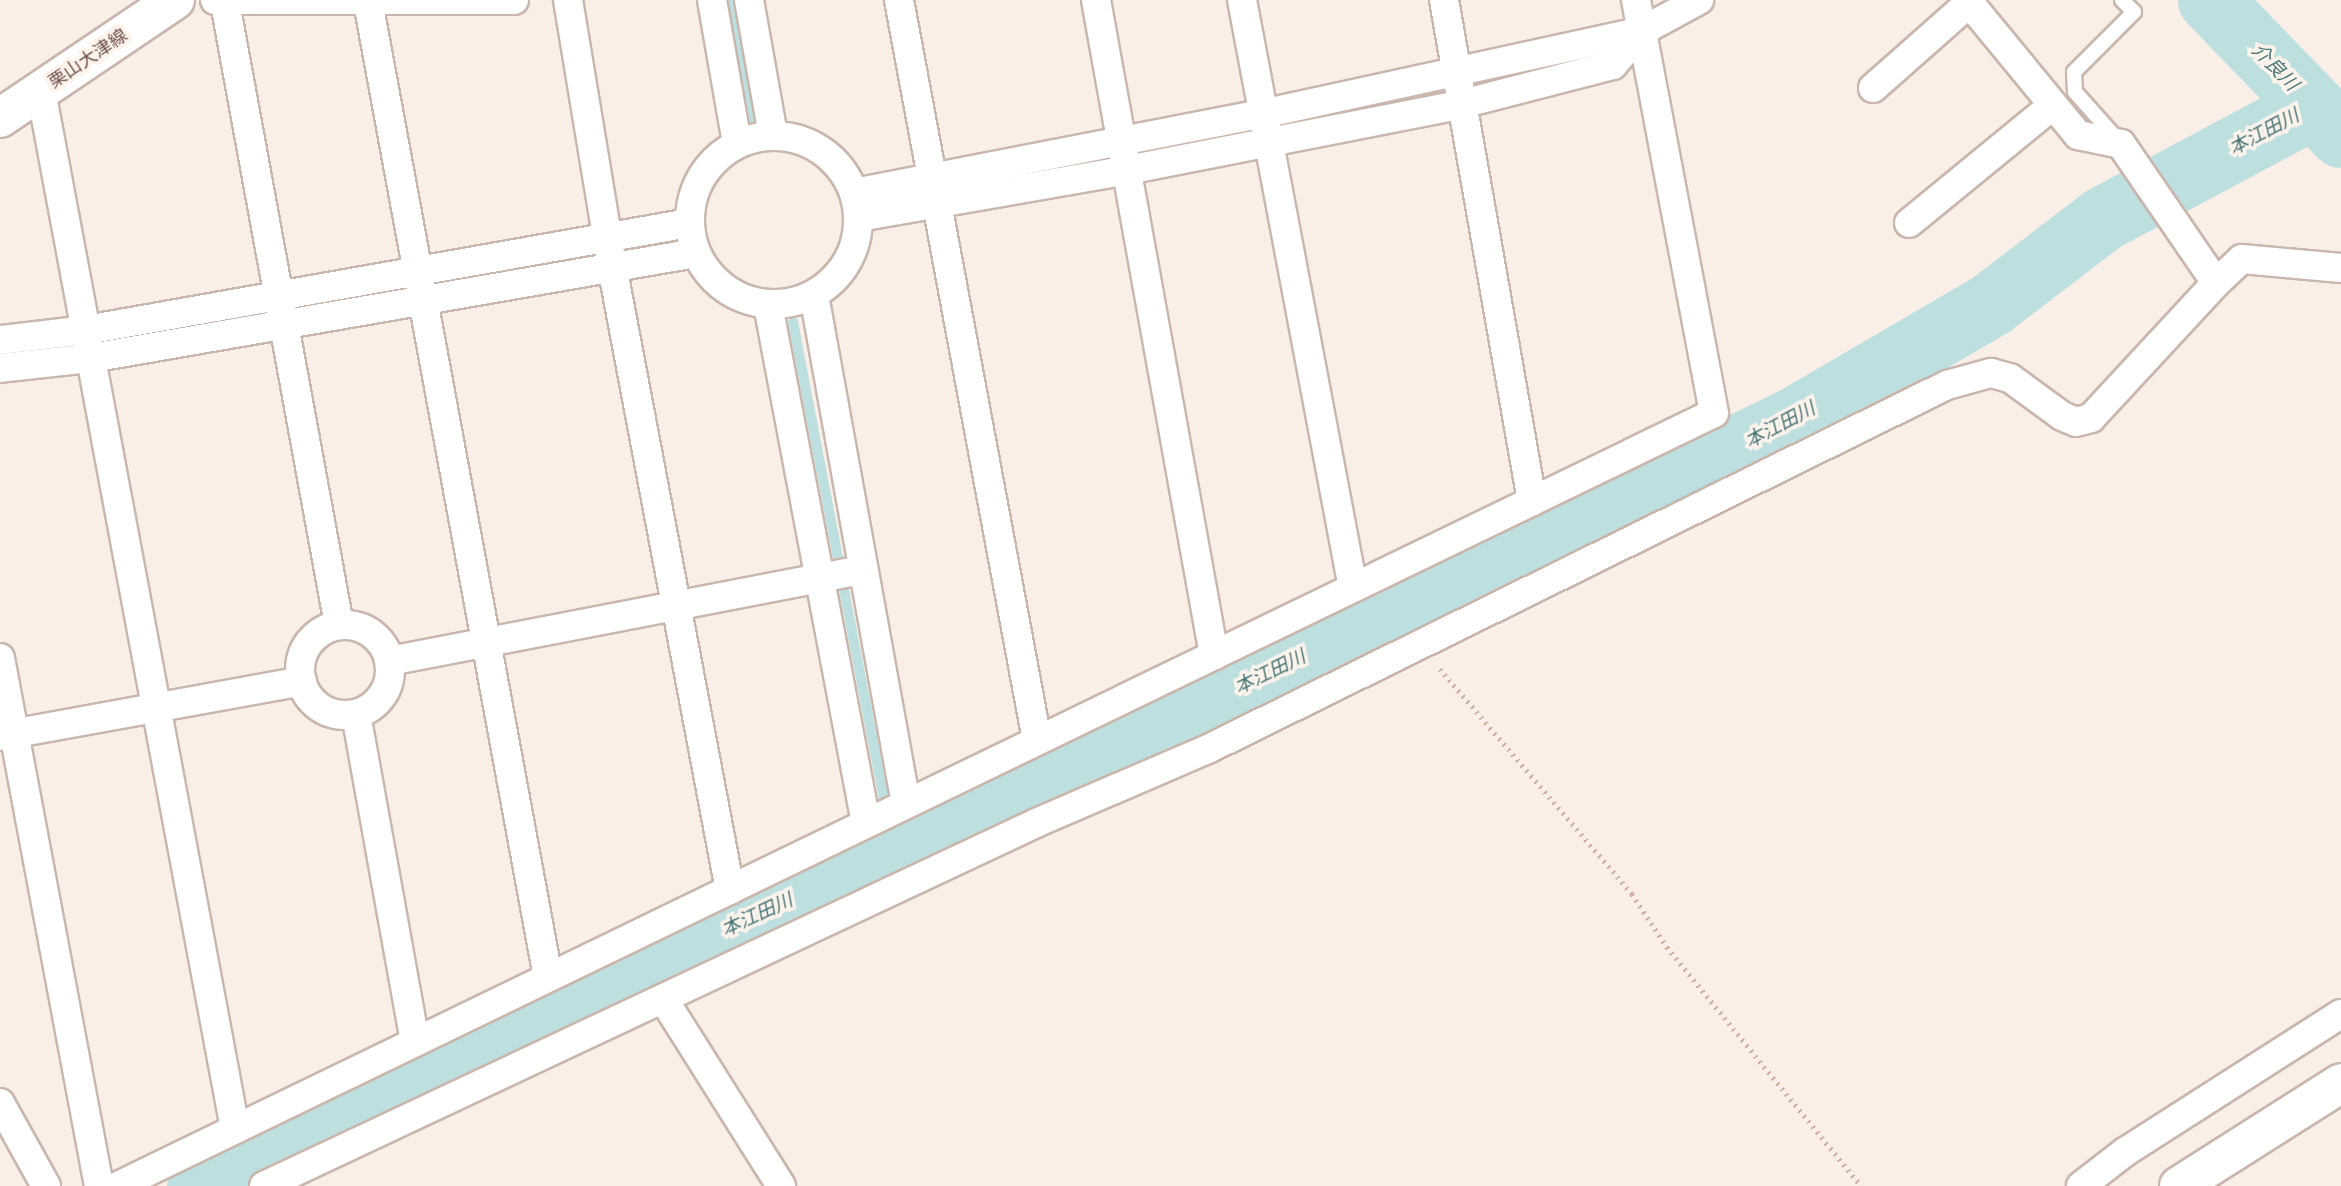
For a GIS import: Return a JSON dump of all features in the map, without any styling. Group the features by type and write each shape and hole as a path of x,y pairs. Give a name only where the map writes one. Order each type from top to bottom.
{"main road":[{"name":"栗山大津線","path":"0,118 175,0"},
{"path":"2179,1186 2341,1083"}],"street":[{"path":"339,625 284,324 220,2 514,0"},
{"path":"568,0 612,266 730,890"},
{"path":"712,0 737,143"},
{"path":"749,0 773,135"},
{"path":"899,0 1037,740"},
{"path":"1096,0 1214,655"},
{"path":"1241,0 1353,588"},
{"path":"1444,0 1532,501"},
{"path":"118,1186 1714,413 1636,0"},
{"path":"856,205 935,190 1122,142 1262,114 1642,30 1699,0"},
{"path":"1873,88 1968,1 2078,135 2127,151 2216,283"},
{"path":"368,2 548,977"},
{"path":"935,190 1127,170 1462,104 1613,65 1642,30"},
{"path":"41,91 235,1129"},
{"path":"1909,223 2053,105"},
{"path":"773,135 799,139 823,151 842,169 856,205 847,262 814,295 768,305 724,289 696,253 689,223 692,198 701,176 737,143 773,135"},
{"path":"0,340 86,330 689,223"},
{"path":"0,368 91,358 423,298 696,253"},
{"path":"264,1186 1036,823 1210,748 1974,374 2010,378 2076,422 2091,418 2216,283 2242,259 2341,268"},
{"path":"814,295 866,823"},
{"path":"768,305 906,804"},
{"path":"389,661 841,574"},
{"path":"339,625 352,625 376,637 389,661 390,675 380,700 356,714 329,712 317,705 302,681 308,645 326,629 339,625"},
{"path":"0,658 7,735 99,1186"},
{"path":"7,735 302,681"},
{"path":"356,714 415,1042"},
{"path":"664,1000 781,1186"},
{"path":"2081,1186 2125,1152 2341,1014"},
{"path":"0,1103 46,1186"}],"lane":[{"path":"2122,0 2134,12 2074,72 2075,93 2127,151"}],"path":[{"path":"1420,644 1632,894 1667,947 1861,1186"}],"waterway":[{"path":"733,0 753,118"},
{"name":"介良川","path":"2210,0 2341,135"},
{"name":"本江田川","path":"199,1186 278,1151 585,993 935,834 1791,421 1991,304 2102,219 2312,107"},
{"path":"793,322 894,852"}]}
